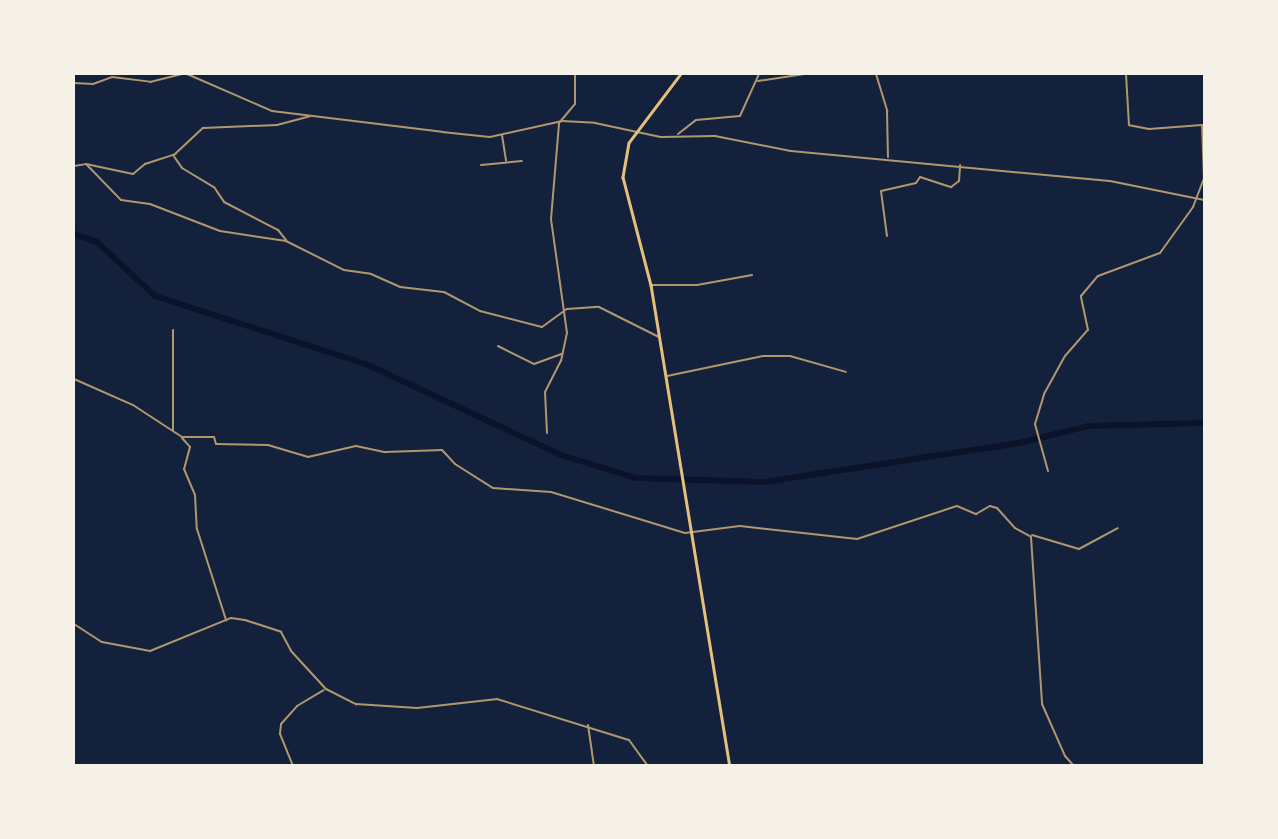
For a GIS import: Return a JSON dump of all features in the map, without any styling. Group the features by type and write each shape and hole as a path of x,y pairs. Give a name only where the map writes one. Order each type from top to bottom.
{"main road":[{"path":"681,74 636,132 624,161 624,177 651,285 730,765"}],"street":[{"path":"74,83 93,84 112,77 150,82 181,74"},
{"path":"187,74 272,111 454,133 502,134 562,121 636,132 1110,181 1205,200"},
{"path":"547,433 545,392 563,354 567,309 551,219 562,121 575,104 575,74"},
{"path":"678,135 696,120 740,116 759,74"},
{"path":"757,81 804,74"},
{"path":"876,74 887,111 888,158"},
{"path":"1048,471 1035,424 1044,394 1065,356 1088,330 1081,296 1098,276 1160,253 1197,199 1204,179 1202,125 1149,129 1129,125 1126,74"},
{"path":"74,166 86,164 133,174 145,164 172,155 203,128 277,125 310,115"},
{"path":"502,134 506,163"},
{"path":"172,155 182,167 214,187 224,202 278,230 286,241"},
{"path":"481,165 522,161"},
{"path":"86,164 121,200 150,204 220,231 286,241 344,270 371,274 400,287 444,292 481,311 542,327 567,309 611,310 660,338"},
{"path":"887,236 881,191 916,183 920,177 951,187 959,181 961,164"},
{"path":"651,285 697,285 752,275"},
{"path":"173,330 173,432"},
{"path":"498,346 534,364 563,354"},
{"path":"666,376 763,356 790,356 846,372"},
{"path":"74,379 133,405 182,437 190,447 184,469 195,495 197,529 226,620"},
{"path":"182,437 214,437 216,444 268,445 308,457 356,446 385,452 442,450 494,488 551,492 691,534 740,526 857,539 957,506 976,514 992,507 1015,528 1079,549 1118,528"},
{"path":"1031,535 1042,704 1065,757 1074,765"},
{"path":"74,624 102,642 150,651 226,620 245,620 281,632 290,651 326,689 356,704 417,708 497,699 534,713 588,724 629,740 648,765"},
{"path":"293,765 280,734 281,724 297,706 326,689"},
{"path":"588,724 594,765"}],"waterway":[{"path":"74,234 97,242 155,296 366,364 561,455 636,478 764,482 1019,443 1088,426 1204,423"}]}
